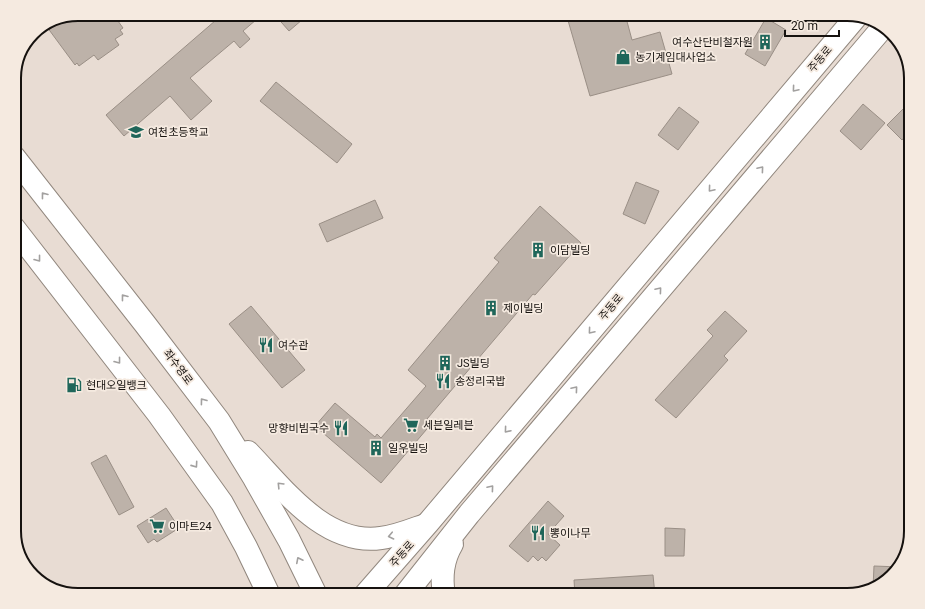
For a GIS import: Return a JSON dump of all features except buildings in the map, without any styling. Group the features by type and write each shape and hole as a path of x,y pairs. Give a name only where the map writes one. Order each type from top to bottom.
{"street":[{"name":"주동로","path":"371,588 428,523 853,21"},
{"path":"411,588 469,514 879,31"},
{"name":"좌수영로","path":"21,166 145,324 219,422 254,478 289,540 313,588"},
{"path":"21,237 160,415 213,491 246,547 266,588"},
{"path":"219,422 305,511 329,528 350,535 381,538 407,532 428,523"},
{"path":"443,588 442,579 449,549 469,514"}],"place":[{"name":"여수산단비철자원","path":"765,42"},
{"name":"농기계임대사업소","path":"623,57"},
{"name":"여천초등학교","path":"136,132"},
{"name":"이담빌딩","path":"538,250"},
{"name":"제이빌딩","path":"491,308"},
{"name":"여수관","path":"266,345"},
{"name":"JS빌딩","path":"445,363"},
{"name":"송정리국밥","path":"443,381"},
{"name":"현대오일뱅크","path":"74,385"},
{"name":"세븐일레븐","path":"411,425"},
{"name":"망향비빔국수","path":"341,428"},
{"name":"일우빌딩","path":"376,448"},
{"name":"이마트24","path":"157,526"},
{"name":"뽕이나무","path":"538,533"}]}
